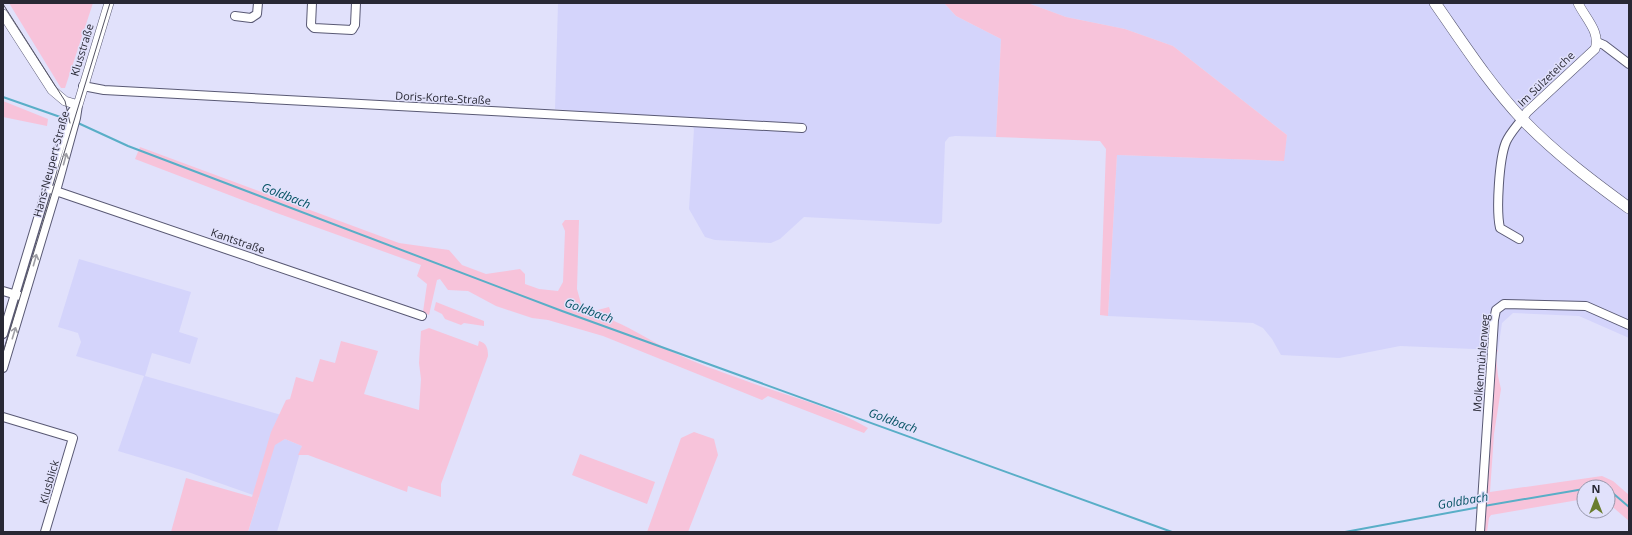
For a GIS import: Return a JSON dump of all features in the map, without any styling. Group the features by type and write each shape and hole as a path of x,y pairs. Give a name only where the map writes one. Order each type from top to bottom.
{"main road":[{"path":"1435,3 1490,80 1522,119 1546,142 1600,187 1629,208"}],"street":[{"name":"Klusstraße","path":"78,105 109,3"},
{"path":"235,16 251,18 257,14 258,3"},
{"path":"312,3 311,25 314,28 352,30 355,25 356,3"},
{"path":"1578,3 1595,33 1597,42 1604,45 1629,64"},
{"path":"3,14 52,90 65,102 78,105"},
{"name":"Im Sülzeteiche","path":"1519,239 1500,228 1498,219 1501,173 1505,146 1510,134 1527,112 1595,49 1597,42"},
{"name":"Doris-Korte-Straße","path":"83,86 104,90 802,128"},
{"name":"Hans-Neupert-Straße","path":"3,334 47,188 78,105"},
{"name":"Hans-Neupert-Straße","path":"3,368 56,191 71,121"},
{"name":"Kantstraße","path":"47,188 422,316"},
{"path":"3,291 24,298"},
{"name":"Molkenmühlenweg","path":"1480,532 1494,320 1496,310 1504,304 1586,306 1629,325"},
{"name":"Klusblick","path":"3,417 73,438 45,532"}],"shaded area":[{"path":"9,3 93,3 65,88 61,88"},
{"path":"558,3 944,3 956,16 1001,39 996,137 955,136 949,137 945,142 942,222 939,224 804,217 780,239 771,243 715,240 705,237 689,209 694,129 689,119 637,117 555,109"},
{"path":"944,3 1028,3 1066,17 1125,29 1173,46 1287,135 1284,161 1117,155 1108,316 1100,315 1106,149 1100,141 996,137 1001,39 956,16"},
{"path":"1028,3 1629,3 1629,338 1579,316 1513,313 1502,323 1498,350 1400,346 1339,358 1281,355 1272,339 1263,328 1253,323 1108,316 1117,155 1283,161 1287,135 1173,46 1125,29 1066,17"},
{"path":"3,101 48,119 47,126 3,117"},
{"path":"140,147 399,243 449,250 462,265 486,274 520,269 525,274 525,284 539,289 558,291 563,282 565,231 562,224 565,220 579,220 577,289 583,311 594,311 609,307 614,321 681,356 707,367 838,413 868,428 864,433 768,396 762,400 603,336 548,320 532,318 496,306 468,291 448,290 440,279 437,280 429,315 423,312 427,284 417,276 421,265 274,212 135,159"},
{"path":"79,259 191,292 179,332 198,338 190,364 152,353 145,376 285,416 277,443 285,439 302,446 277,532 248,532 259,497 188,472 118,451 144,376 76,356 81,342 78,333 58,327"},
{"path":"436,302 484,321 484,326 464,323 461,325 445,319 442,314 434,310"},
{"path":"429,328 478,346 479,341 482,342 484,343 488,353 441,484 441,497 408,486 407,492 308,455 298,455 302,446 285,439 275,445 248,532 171,532 186,478 252,497 271,432 286,400 290,399 296,377 313,382 320,359 335,363 341,341 378,351 364,394 419,410 421,379 419,363 421,331"},
{"path":"1493,349 1498,350 1496,356 1501,389 1494,434 1490,492 1576,480 1576,500 1491,515 1489,518 1487,532 1483,532 1488,444 1491,424"},
{"path":"694,432 714,439 718,455 688,532 647,532 681,438"},
{"path":"580,454 655,482 647,504 572,475"},
{"path":"1602,476 1609,479 1581,479"},
{"path":"1616,484 1629,495 1629,521 1616,510"}],"waterway":[{"name":"Goldbach","path":"3,97 66,119"},
{"name":"Goldbach","path":"78,123 128,146 562,311 1172,532"},
{"name":"Goldbach","path":"1484,506 1576,490"},
{"name":"Goldbach","path":"1616,496 1629,507"},
{"name":"Goldbach","path":"1345,532 1480,507"}],"tram line":[{"path":"3,353 110,3"},
{"path":"3,4 65,101 70,123"}]}
